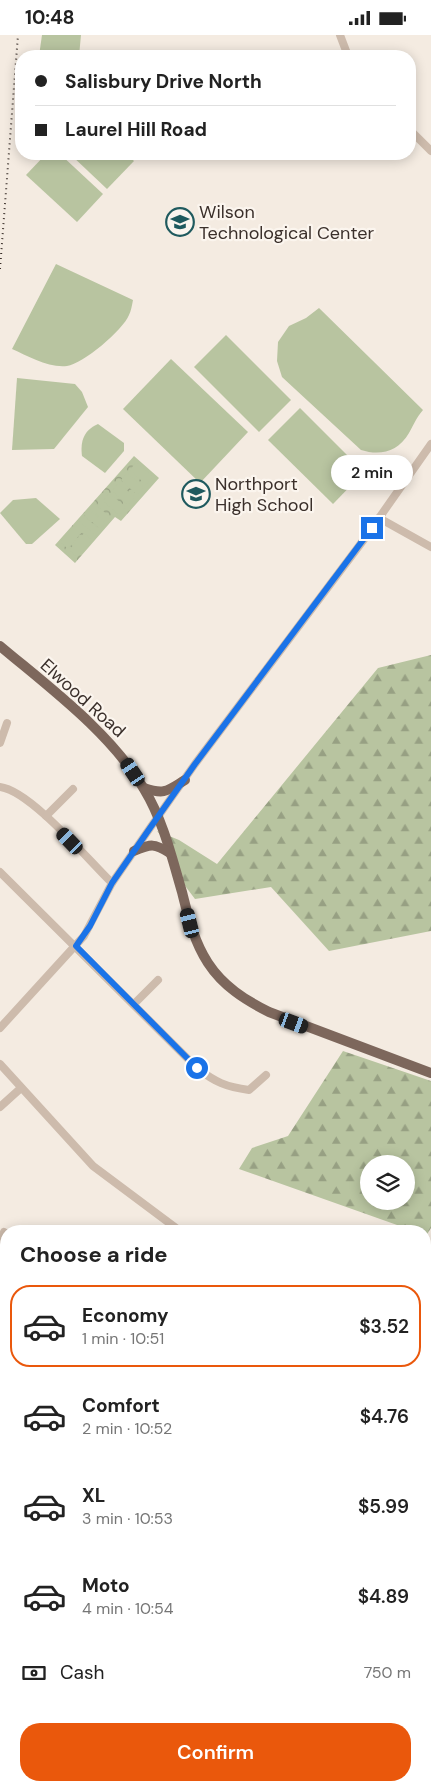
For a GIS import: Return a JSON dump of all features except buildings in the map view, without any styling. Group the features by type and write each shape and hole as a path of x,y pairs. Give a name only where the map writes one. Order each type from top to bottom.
{"main road":[{"name":"Elwood Road","path":"0,646 99,732 124,759 144,788 159,817 190,923 205,959 233,990 245,1000 294,1023 431,1073"},
{"path":"144,788 156,792 167,791 185,780"},
{"path":"134,851 149,845 159,846 170,853"}],"street":[{"path":"340,35 346,50"},
{"path":"416,136 431,151"},
{"path":"0,1028 76,946 90,926 112,883 134,851 379,518 431,444"},
{"path":"379,518 431,547"},
{"path":"0,743 7,723"},
{"path":"0,787 16,792 46,816 112,883"},
{"path":"46,816 72,789"},
{"path":"0,872 209,1078 223,1085 249,1089 266,1075"},
{"path":"134,1004 158,981"},
{"path":"0,1064 93,1166 169,1225"},
{"path":"0,1107 21,1088"}],"green space":[{"path":"42,35 81,35 80,50 40,50"},
{"path":"40,160 66,160 103,194 77,222 26,175"},
{"path":"76,160 134,161 107,189"},
{"path":"56,264 133,300 130,313 111,337 83,359 67,366 45,363 12,349"},
{"path":"319,308 423,410 400,445 388,451 375,453 361,450 282,377 277,361 278,342 289,326 306,318"},
{"path":"226,335 291,400 259,432 194,367"},
{"path":"171,359 248,432 200,483 123,409"},
{"path":"17,378 75,384 82,392 88,407 54,449 12,450"},
{"path":"300,408 364,472 333,504 268,440"},
{"path":"98,424 124,443 124,451 105,473 82,456 82,441 86,433"},
{"path":"134,456 159,478 121,521 115,517 75,563 55,545"},
{"path":"136,462 153,477 146,485 130,470"},
{"path":"127,473 144,487 137,495 121,480"},
{"path":"118,483 135,497 128,505 112,491"},
{"path":"109,493 126,507 119,515 103,501"},
{"path":"36,498 60,519 32,544 26,544 0,513 13,500"},
{"path":"94,503 110,517 106,522 89,508"},
{"path":"88,509 105,523 100,529 83,514"},
{"path":"83,515 99,529 95,535 78,520"},
{"path":"75,525 82,532 68,549 60,542"},
{"path":"84,533 92,540 77,557 69,550"},
{"path":"431,655 431,931 329,951 271,887 195,899 170,866 167,843 157,831 179,840 217,864 378,668"},
{"path":"343,1051 431,1081 431,1225 397,1225 239,1169 252,1148 288,1136"}],"railway":[{"path":"17,50 18,35"},
{"path":"0,269 15,74"}],"place":[{"name":"Wilson Technological Center","path":"180,222"},
{"name":"Northport High School","path":"196,494"}],"route":[{"path":"197,1068 76,946 90,926 112,883 195,764 372,528"}]}
